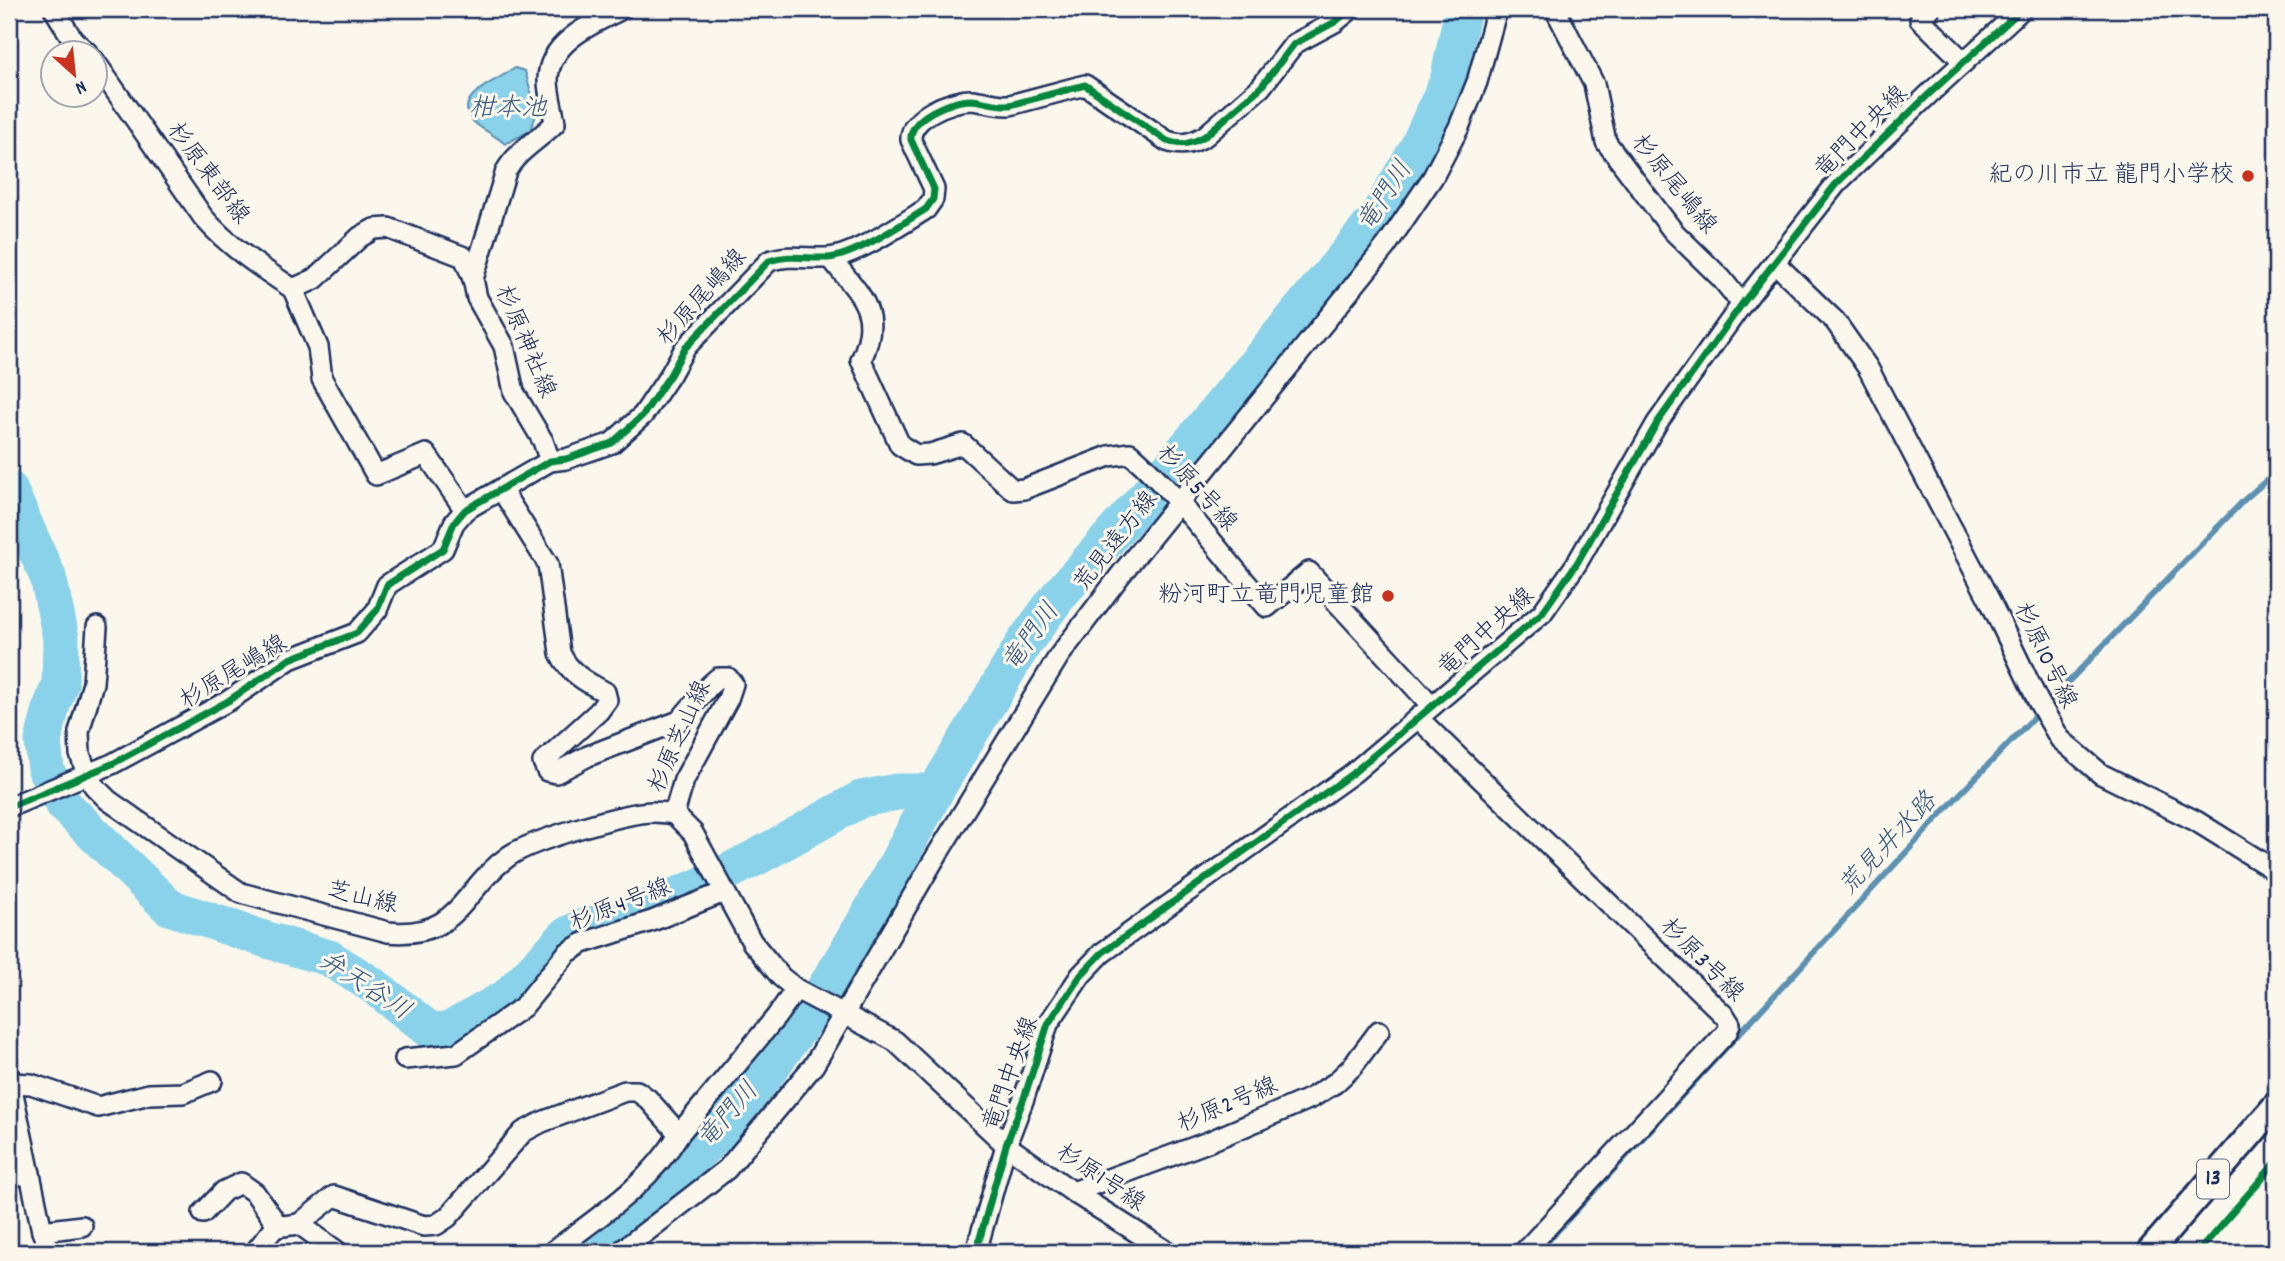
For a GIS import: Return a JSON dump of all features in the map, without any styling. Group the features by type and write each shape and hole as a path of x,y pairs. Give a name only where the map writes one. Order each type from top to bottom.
{"main road":[{"name":"13","path":"2149,1252 2276,1105"}],"street":[{"path":"54,9 72,38"},
{"path":"568,39 597,9"},
{"name":"杉原神社線","path":"550,461 543,441 514,392 504,346 477,298 472,279 506,171 513,159 555,123 548,81 551,62 568,39 622,9"},
{"name":"杉原尾嶋線","path":"9,807 112,764 228,701 290,659 357,633 377,610 387,585 443,549 454,523 464,510 550,461 566,459 612,443 643,415 685,348 769,261 783,256 831,258 853,251 926,209 933,200 934,189 910,133 917,122 927,114 957,102 971,100 998,106 1010,105 1084,85 1167,141 1180,145 1194,142 1205,136 1261,87 1294,44 1335,22 1351,9"},
{"name":"荒見遠方線","path":"620,1252 727,1169 814,1065 838,1011 876,960 979,784 1059,656 1178,499 1386,246 1433,177 1459,127 1477,82 1497,9"},
{"name":"杉原尾嶋線","path":"1555,9 1594,84 1606,142 1673,231 1721,278 1742,303"},
{"path":"1930,9 1920,19 1964,62"},
{"name":"竜門中央線","path":"976,1252 1006,1145 1048,1024 1081,975 1102,953 1315,802 1542,613 1561,589 1657,423 1742,303 1836,184 2022,9"},
{"name":"杉原東部線","path":"108,80 203,217 221,238 241,255 293,289"},
{"path":"464,510 426,454 376,475 322,379 318,348 293,289 315,279 360,237 374,229 388,228 464,257 472,279"},
{"name":"杉原5号線","path":"831,258 871,314 869,343 862,359 900,445 916,455 930,454 963,444 1013,490 1035,485 1109,456 1130,453 1178,499 1266,607 1309,572 1425,712"},
{"name":"杉原10号線","path":"1775,263 1835,321 1868,368 1990,601 2042,709 2060,739 2101,774 2196,821 2276,871"},
{"name":"杉原芝山線","path":"501,489 548,564 563,659 586,683 605,692 607,700 599,711 543,762 547,771 556,773 588,756 679,721 718,678 728,678 733,684 728,699 684,780 674,814 693,832 752,942 769,965 798,990 894,1041 1006,1145"},
{"path":"79,777 79,732 93,683 97,627"},
{"name":"杉原3号線","path":"1425,712 1730,1024 1727,1032 1524,1252"},
{"name":"芝山線","path":"79,777 241,893 388,932 407,934 427,930 446,921 487,874 509,855 533,842 651,812 674,814"},
{"name":"杉原4号線","path":"405,1059 456,1054 523,1007 567,953 583,943 652,922 723,890"},
{"path":"552,1252 629,1193 666,1156 679,1134 798,990"},
{"name":"杉原2号線","path":"1073,1192 1208,1142 1311,1098 1335,1083 1352,1067 1379,1031"},
{"path":"50,1252 42,1231 10,1079 98,1107 149,1094 183,1093 212,1081"},
{"path":"255,1252 275,1227 299,1224 334,1196 424,1226 436,1224 448,1217 523,1132 542,1122 625,1091 636,1091 648,1099 679,1134"},
{"name":"杉原1号線","path":"1006,1145 1073,1192 1168,1252"},
{"path":"9,1177 30,1173"},
{"path":"203,1213 224,1191 241,1183 255,1193 279,1227"},
{"path":"299,1224 338,1252"},
{"path":"42,1231 82,1226"}],"water":[{"name":"柑本池","path":"515,68 525,71 537,113 530,131 505,144 473,121 468,112 468,104 479,90"}],"waterway":[{"name":"竜門川","path":"577,1252 670,1180 718,1133 808,1016 869,915 935,792 1024,643 1059,595 1147,495 1376,219 1418,147 1448,81 1463,9"},
{"name":"荒見井水路","path":"1538,1252 1958,796 2244,500 2276,472"},
{"name":"弁天谷川","path":"9,489 48,577 61,638 60,684 43,741 46,770 62,803 169,907 329,958 374,986 428,1029 451,1029 507,997 567,935 583,927 623,917 696,888 861,799 897,792 935,792"}],"cycle path":[{"path":"9,807 112,764 228,701 290,659 357,633 377,610 387,585 443,549 454,523 465,510 550,461 566,459 612,443 643,415 685,348 769,261 839,256 878,238 926,209 933,199 934,189 911,140 917,124 933,111 953,103 971,100 1010,105 1085,85 1167,141 1182,144 1191,142 1205,136 1261,87 1294,44 1335,22 1351,9"},
{"path":"976,1252 1006,1145 1048,1024 1081,975 1102,953 1353,773 1542,613 1577,563 1657,423 1742,304 1836,184 2022,9"},
{"path":"2198,1252 2276,1162"}],"place":[{"name":"紀の川市立 龍門小学校","path":"2248,176"},
{"name":"粉河町立竜門児童館","path":"1388,596"}]}
